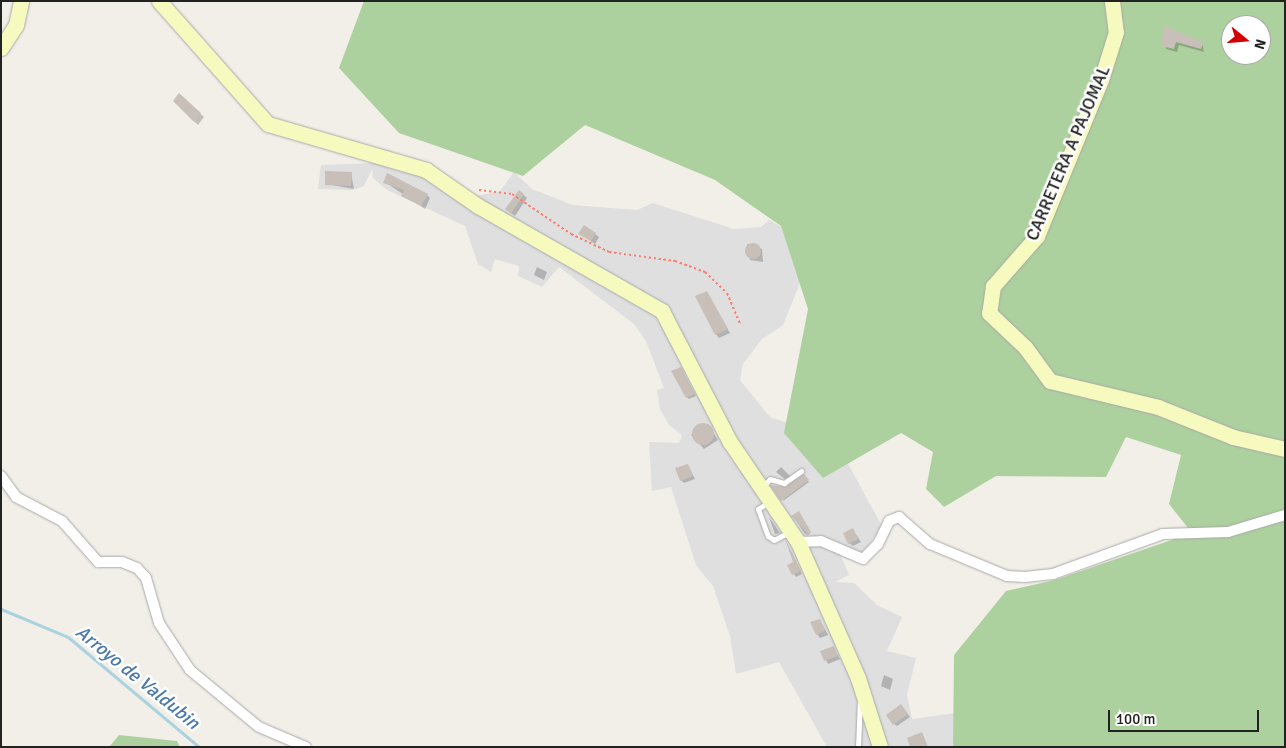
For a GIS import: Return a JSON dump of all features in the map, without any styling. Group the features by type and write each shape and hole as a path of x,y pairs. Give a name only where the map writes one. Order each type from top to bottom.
{"street":[{"path":"1,48 16,25 21,1"},
{"path":"160,1 268,124 418,166 462,195 662,311 716,418 795,536 862,694 880,747"},
{"name":"CARRETERA A PAJOMAL","path":"1112,1 1116,32 1102,80 1037,236 993,286 989,313 1025,347 1050,381 1158,407 1233,437 1285,449"},
{"path":"1,476 16,497 62,521 98,562 122,562 137,568 146,578 159,624 190,670 259,727 306,747"},
{"path":"795,536 820,542 863,558 878,544 889,521 899,517 930,544 1007,576 1025,577 1053,574 1162,534 1228,532 1285,515"}],"lane":[{"path":"762,487 770,479 784,483 801,471"},
{"path":"771,501 758,508 768,536 774,540 795,536"},
{"path":"858,747 857,714 862,694"}],"path":[{"path":"462,195 502,190 591,245 691,265 718,281 740,323"}],"shaded area":[{"path":"377,163 407,169 471,197 500,191 514,172 532,189 573,205 637,210 653,203 734,229 761,227 769,220 793,233 802,278 783,325 762,339 743,364 740,380 770,417 794,425 847,462 882,526 862,554 837,547 849,575 835,582 854,583 877,605 902,617 887,651 916,658 907,695 912,719 962,712 952,747 827,747 779,662 736,674 730,636 713,586 696,565 671,487 652,491 649,442 679,443 682,435 669,425 660,409 657,390 664,388 646,341 634,324 559,267 542,287 518,276 519,266 495,259 491,272 478,264 465,226 387,190 373,178 372,169 364,186 352,190 318,189 321,165"}],"green space":[{"path":"364,1 1285,1 1285,747 953,747 954,655 1006,591 1055,580 1192,533 1169,504 1181,455 1126,437 1106,477 996,476 944,507 926,489 933,452 901,433 823,478 784,433 808,309 781,226 715,180 585,125 523,176 399,133 339,68"},
{"path":"119,735 177,741 180,747 109,747"}],"building":[{"path":"1164,26 1203,42 1201,49 1176,42 1174,49 1161,46"},
{"path":"179,93 201,113 194,122 173,101"},
{"path":"325,171 352,172 351,186 325,185"},
{"path":"387,173 428,194 421,206 401,196 404,190 383,183"},
{"path":"519,190 524,194 511,214 505,209"},
{"path":"584,225 596,233 591,241 578,234"},
{"path":"750,243 756,243 761,248 759,257 750,259 745,254 745,248"},
{"path":"707,291 728,329 715,335 695,296"},
{"path":"681,367 695,394 686,398 671,371"},
{"path":"703,423 711,426 714,434 711,442 703,445 695,442 692,434 695,426"},
{"path":"688,464 693,476 680,481 675,468"},
{"path":"804,474 809,480 781,501 770,485 785,487"},
{"path":"799,511 811,532 809,535 791,516"},
{"path":"853,528 858,539 848,544 843,533"},
{"path":"785,539 801,571 792,575 787,565 793,562"},
{"path":"820,619 825,631 816,635 810,622"},
{"path":"834,646 838,656 824,661 820,651"},
{"path":"901,704 908,714 893,725 886,715"},
{"path":"922,732 928,747 910,747 907,738"}],"waterway":[{"name":"Arroyo de Valdubin","path":"1,609 68,637 199,747"}]}
